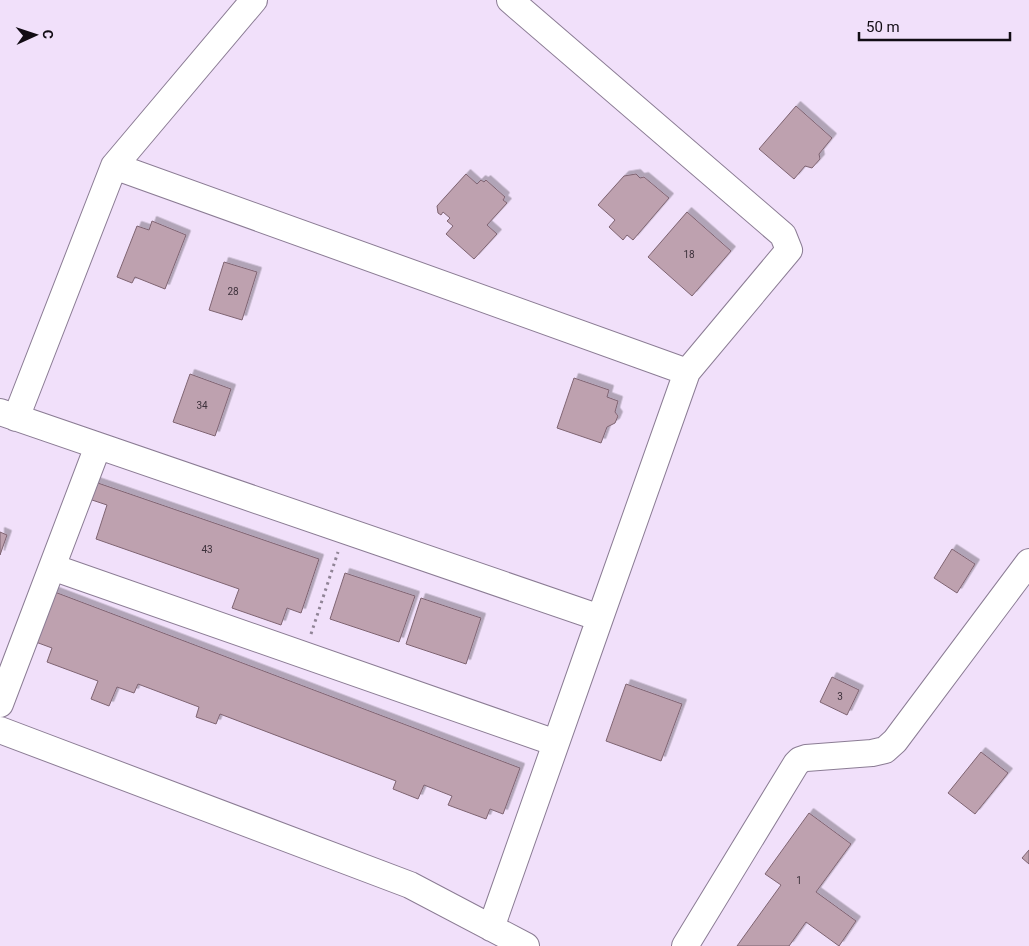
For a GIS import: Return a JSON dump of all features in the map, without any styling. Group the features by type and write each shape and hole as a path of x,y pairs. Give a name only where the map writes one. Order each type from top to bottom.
{"street":[{"path":"254,0 114,166 8,415 600,618"},
{"path":"491,928 687,372 789,250 783,235 510,0"},
{"path":"114,166 687,372"},
{"path":"0,704 7,664 52,567 98,446"},
{"path":"685,946 796,764 806,758 872,753 884,750 895,741 1029,562"},
{"path":"52,567 556,743"},
{"path":"0,730 410,885 526,946"}],"path":[{"path":"304,655 345,530"}],"building":[{"path":"796,106 832,138 819,154 820,159 812,168 805,166 794,179 759,149"},
{"path":"466,174 477,184 481,180 484,182 486,180 505,197 503,200 507,203 487,225 497,234 474,259 446,234 453,226 447,221 450,218 443,212 441,215 438,213 437,206"},
{"path":"636,174 640,178 644,177 669,198 633,240 627,235 623,240 609,227 615,220 598,205 624,176"},
{"path":"687,212 731,251 692,296 648,257"},
{"path":"152,221 186,235 165,289 135,277 132,283 117,277 137,226 149,230"},
{"path":"224,262 257,272 242,320 209,310"},
{"path":"190,374 231,389 215,436 173,422"},
{"path":"574,378 609,390 607,397 618,401 615,412 618,416 615,423 607,427 601,443 557,428"},
{"path":"92,481 319,559 301,613 287,608 281,625 232,608 239,589 96,539 107,505 86,498"},
{"path":"0,532 7,535 0,555"},
{"path":"952,549 975,564 957,593 934,578"},
{"path":"345,573 415,596 399,642 330,619"},
{"path":"52,591 520,768 503,814 490,809 486,819 448,805 452,796 424,785 418,799 393,789 396,781 220,714 216,724 196,717 199,707 138,684 134,693 117,687 109,706 91,699 98,681 47,662 52,648 33,641"},
{"path":"421,598 481,618 466,664 406,644"},
{"path":"832,677 859,690 847,715 820,702"},
{"path":"626,684 682,704 661,761 606,741"},
{"path":"981,752 1008,773 975,814 948,793"},
{"path":"809,813 851,844 816,892 856,921 839,946 806,922 789,946 737,946 781,885 765,874"},
{"path":"1029,850 1029,864 1022,858"}]}
